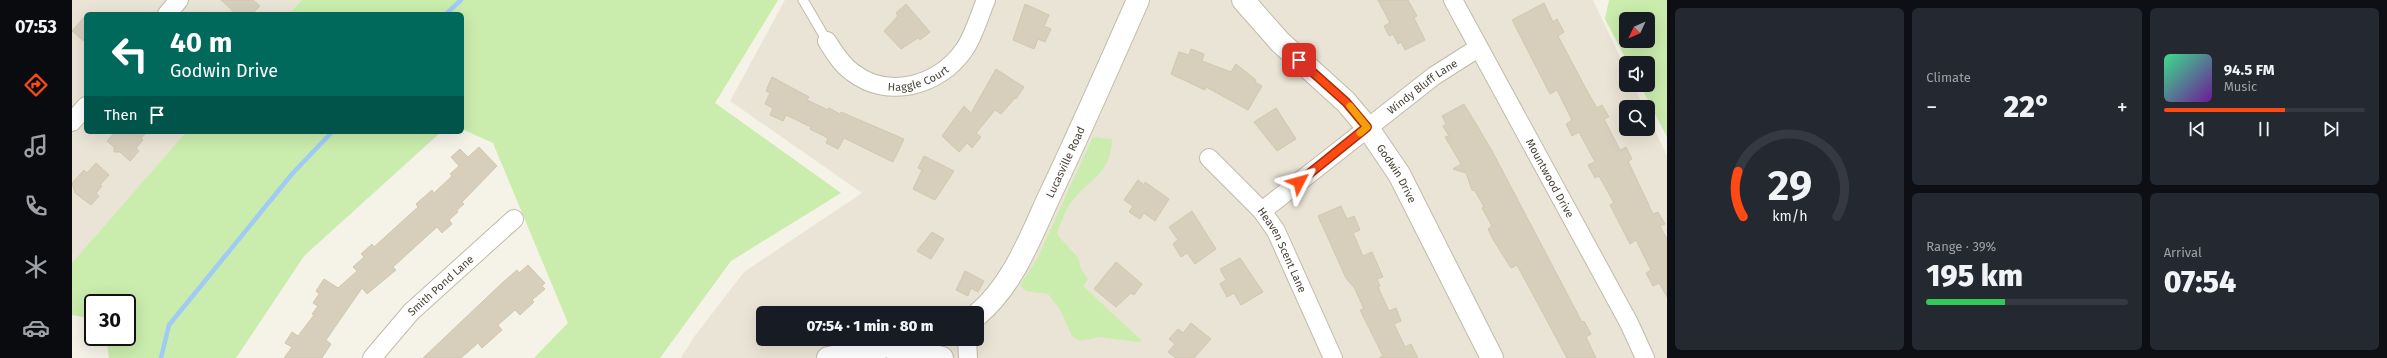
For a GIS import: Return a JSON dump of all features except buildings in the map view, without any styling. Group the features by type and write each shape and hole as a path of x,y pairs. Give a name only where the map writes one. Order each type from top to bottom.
{"street":[{"path":"169,12 179,0"},
{"name":"Haggle Court","path":"827,41 842,63 861,78 891,87 920,84 949,68 965,50 986,0"},
{"name":"Lucasville Road","path":"984,308 1003,287 1018,263 1070,153 1138,0"},
{"name":"Godwin Drive","path":"1244,0 1280,42 1346,102 1367,127 1399,174 1492,358"},
{"name":"Mountwood Drive","path":"1453,0 1629,323 1645,358"},
{"name":"Windy Bluff Lane","path":"1262,211 1367,127 1434,76 1478,48"},
{"path":"72,122 84,108"},
{"name":"Heaven Scent Lane","path":"1209,158 1262,211 1276,231 1333,358"},
{"name":"Smith Pond Lane","path":"372,358 411,312 514,219"},
{"path":"828,358 894,346"},
{"path":"968,346 968,358"},
{"path":"877,350 921,353 942,358"}],"lane":[{"path":"803,0 827,41"}],"shaded area":[{"path":"72,0 302,0 291,12 84,12 84,134 184,134 72,263"},
{"path":"785,0 1593,0 1619,56 1619,92 1636,92 1640,100 1619,100 1619,136 1655,136 1655,131 1667,156 1667,358 681,358 694,337 744,272 862,193 730,101"}],"green space":[{"path":"302,0 778,0 715,103 841,193 731,261 660,358 534,358 568,323 493,143 464,130 464,12 291,12"},
{"path":"1609,0 1667,0 1667,137 1655,114 1655,100 1648,100 1644,92 1655,92 1655,56 1624,56 1620,48 1655,48 1655,12 1619,12 1619,46 1605,19"},
{"path":"184,134 439,134 304,256 236,358 109,358 107,346 136,346 136,294 84,294 84,317 72,315 72,263"},
{"path":"1093,137 1112,139 1111,151 1108,160 1099,174 1070,204 1057,234 1078,258 1081,269 1088,279 1083,286 1142,341 1138,342 1099,337 1080,341 1072,336 1060,309 1048,294 1026,291 1020,285 1037,259"}],"waterway":[{"path":"448,12 461,0"},
{"path":"161,358 169,325 292,174 330,134"}],"slow traffic":[{"path":"1350,106 1367,127 1360,133"}],"route":[{"path":"1299,60 1346,102 1367,127 1299,182"}]}
